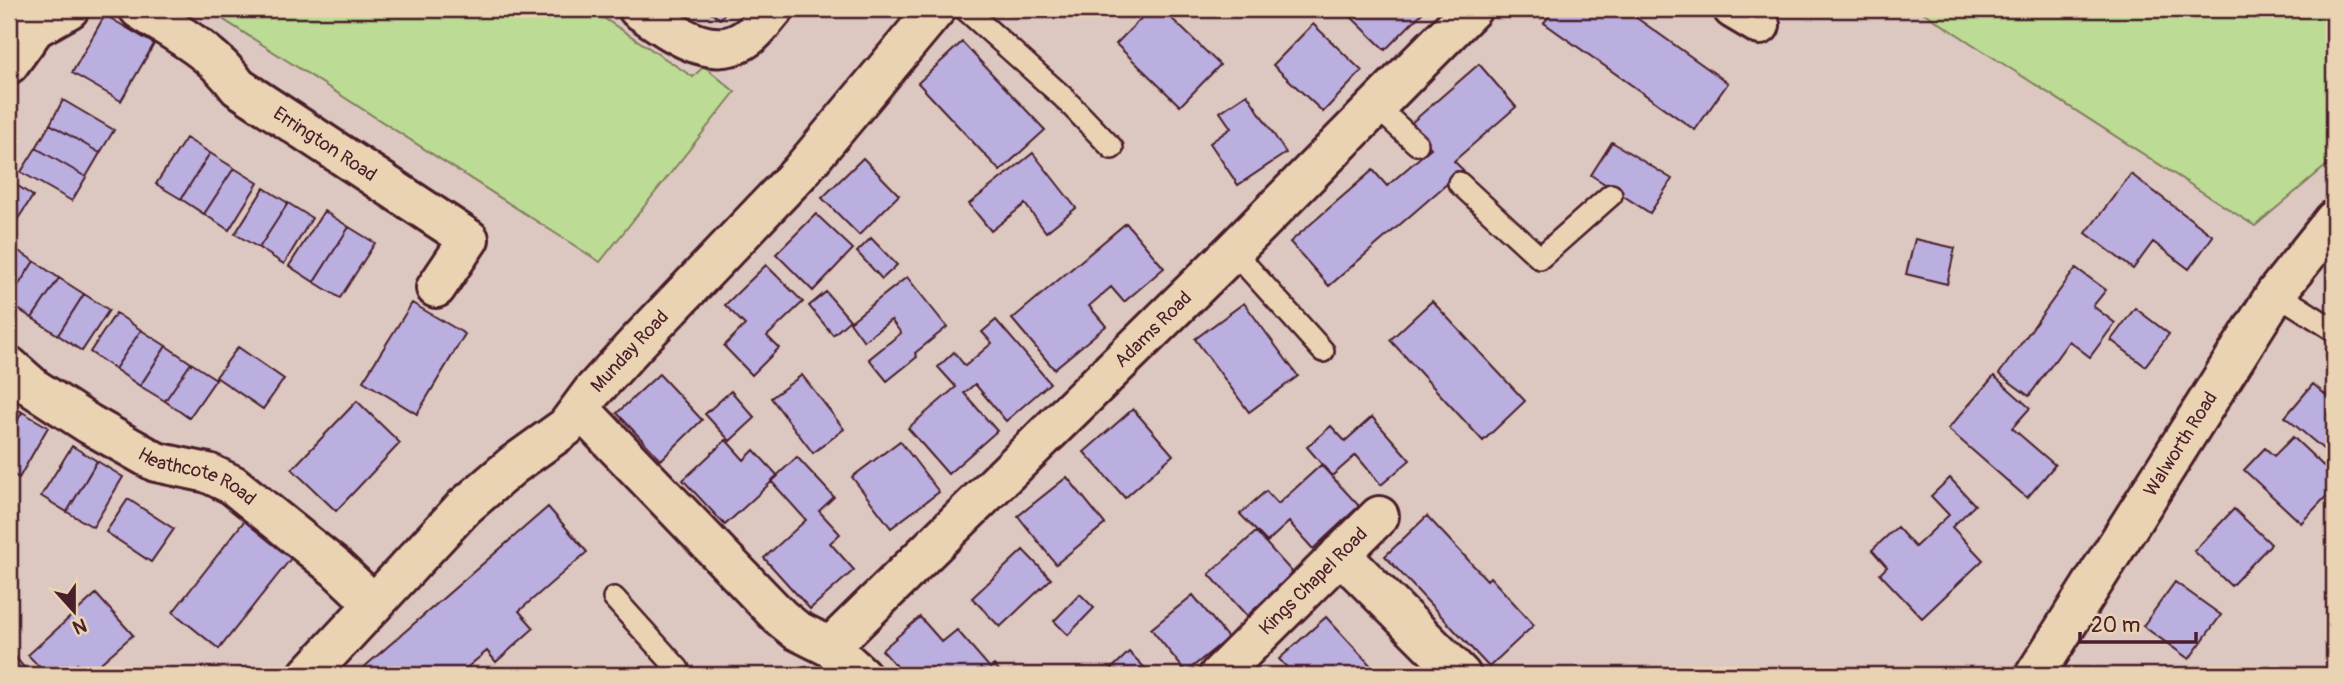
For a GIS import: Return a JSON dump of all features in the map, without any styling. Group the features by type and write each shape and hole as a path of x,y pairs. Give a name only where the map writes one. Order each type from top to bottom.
{"street":[{"path":"9,64 22,19 69,9"},
{"name":"Errington Road","path":"139,9 214,58 227,70 238,87 469,239 436,288"},
{"path":"638,9 673,33 697,44 718,49 751,35 774,9"},
{"name":"Munday Road","path":"308,675 464,507 513,465 566,427 592,392 636,344 800,172 936,9"},
{"name":"Adams Road","path":"830,647 1233,251 1472,9"},
{"name":"Walworth Road","path":"2035,675 2276,293 2334,220"},
{"name":"Heathcote Road","path":"9,366 35,389 156,462 208,473 233,485 336,568 374,604"},
{"path":"580,410 780,617 796,630 830,647 861,675"},
{"name":"Kings Chapel Road","path":"1219,675 1378,516"},
{"path":"1340,554 1461,675"}],"lane":[{"path":"965,9 1063,97 1112,148"},
{"path":"1376,106 1417,144"},
{"path":"1459,183 1539,258 1611,195"},
{"path":"1233,251 1322,351"},
{"path":"2276,293 2334,330"},
{"path":"614,598 678,669 679,675"}],"green space":[{"path":"207,9 590,9 693,77 704,66 735,92 600,262"},
{"path":"1918,9 2334,9 2334,159 2255,226"}],"building":[{"path":"706,9 728,9 720,19"},
{"path":"1150,9 1162,9 1220,65 1180,106 1116,44"},
{"path":"1343,9 1426,9 1385,50"},
{"path":"1554,9 1624,9 1728,83 1695,130 1544,23"},
{"path":"105,15 154,44 121,101 72,73"},
{"path":"1313,24 1362,71 1323,112 1273,65"},
{"path":"962,42 1045,130 1000,171 918,83"},
{"path":"1479,64 1516,107 1454,161 1463,170 1329,286 1290,242 1373,170 1387,186 1431,148 1410,124"},
{"path":"1247,94 1286,153 1238,185 1210,143 1231,128 1220,112"},
{"path":"63,100 114,130 100,153 50,124"},
{"path":"50,124 100,153 86,177 36,148"},
{"path":"186,138 210,153 181,199 156,184"},
{"path":"1612,142 1672,179 1650,213 1591,175"},
{"path":"36,148 86,177 72,201 21,172"},
{"path":"210,153 234,168 204,214 181,199"},
{"path":"1033,153 1076,208 1046,232 1025,204 991,231 969,204"},
{"path":"863,158 899,195 859,235 822,198"},
{"path":"234,168 258,183 229,230 204,214"},
{"path":"2131,174 2213,236 2189,269 2153,242 2133,269 2086,233"},
{"path":"9,180 33,196 13,226 9,223"},
{"path":"264,188 288,203 259,248 235,234"},
{"path":"288,203 312,218 284,264 259,248"},
{"path":"324,211 349,227 314,282 289,266"},
{"path":"816,214 853,249 813,291 776,254"},
{"path":"1126,223 1164,268 1124,302 1111,287 1089,306 1106,326 1054,369 1012,319"},
{"path":"349,227 375,243 340,298 314,282"},
{"path":"871,238 897,265 882,279 857,252"},
{"path":"1915,239 1955,248 1947,284 1906,274"},
{"path":"9,245 34,261 9,300"},
{"path":"34,261 59,278 32,318 9,303 9,300"},
{"path":"766,265 803,302 767,336 779,348 752,375 724,346 745,325 725,305"},
{"path":"2076,268 2106,290 2093,306 2115,323 2090,357 2069,341 2029,396 1999,374"},
{"path":"907,277 947,327 915,353 917,357 887,381 869,359 901,333 891,320 864,341 850,322"},
{"path":"59,278 84,294 58,335 32,318"},
{"path":"826,292 850,320 833,335 809,306"},
{"path":"84,294 109,310 82,351 58,335"},
{"path":"1432,301 1525,401 1483,441 1390,340"},
{"path":"412,303 465,334 417,414 363,381"},
{"path":"1244,303 1298,376 1249,412 1195,339"},
{"path":"2135,308 2169,334 2145,366 2111,340"},
{"path":"116,313 141,330 115,369 90,352"},
{"path":"996,320 1050,383 1006,421 975,384 964,393 997,431 948,474 908,428 956,387 938,367 954,352 965,366 992,343 982,332"},
{"path":"141,330 166,346 140,386 115,369"},
{"path":"166,346 191,363 165,401 140,386"},
{"path":"238,347 284,379 263,409 216,377"},
{"path":"191,363 216,379 189,418 165,401"},
{"path":"659,374 702,420 661,460 617,413"},
{"path":"802,375 844,429 813,453 771,398"},
{"path":"1994,376 2030,408 2012,428 2055,465 2027,498 1948,429"},
{"path":"2313,384 2334,402 2334,458 2285,417"},
{"path":"731,391 755,418 730,441 705,414"},
{"path":"357,401 400,443 336,511 292,469"},
{"path":"9,405 22,412 9,436"},
{"path":"1133,409 1173,455 1125,498 1084,452"},
{"path":"22,412 48,427 19,478 9,472 9,436"},
{"path":"1372,417 1410,460 1381,485 1356,455 1332,476 1307,447 1331,426 1345,441"},
{"path":"2293,437 2334,476 2334,488 2301,523 2244,470 2265,448 2274,456"},
{"path":"726,440 744,460 754,450 778,476 725,525 683,480"},
{"path":"900,441 939,492 891,528 852,477"},
{"path":"72,446 97,461 67,512 41,496"},
{"path":"797,457 834,497 819,511 840,534 830,543 854,570 810,609 764,558 806,520 771,481"},
{"path":"97,461 123,477 93,527 67,512"},
{"path":"1321,465 1359,506 1313,549 1289,522 1267,542 1240,514 1266,491 1278,504"},
{"path":"1067,477 1105,524 1056,564 1018,516"},
{"path":"1950,478 1975,505 1952,527 1983,560 1922,618 1880,574 1887,567 1872,550 1897,527 1915,547 1949,515 1931,496"},
{"path":"128,499 174,529 151,562 106,532"},
{"path":"548,507 587,552 519,611 534,628 496,662 487,651 458,675 355,675"},
{"path":"2234,509 2271,544 2231,586 2194,551"},
{"path":"1427,516 1487,580 1490,577 1534,625 1489,667 1385,556"},
{"path":"245,520 292,557 219,649 173,612"},
{"path":"1256,532 1293,573 1247,616 1209,574"},
{"path":"1023,550 1051,579 1000,627 972,598"},
{"path":"2175,582 2221,615 2189,659 2143,626"},
{"path":"96,594 133,635 87,675 77,664 64,675 47,675 28,655"},
{"path":"1080,594 1094,608 1068,635 1054,621"},
{"path":"1193,595 1228,638 1186,672 1151,629"},
{"path":"920,617 942,642 957,630 990,668 994,665 1003,675 904,675 882,650"},
{"path":"1326,617 1374,669 1366,675 1294,675 1279,659"},
{"path":"1129,652 1152,675 1105,675"},
{"path":"13,654 30,675 9,675 9,657"}]}
